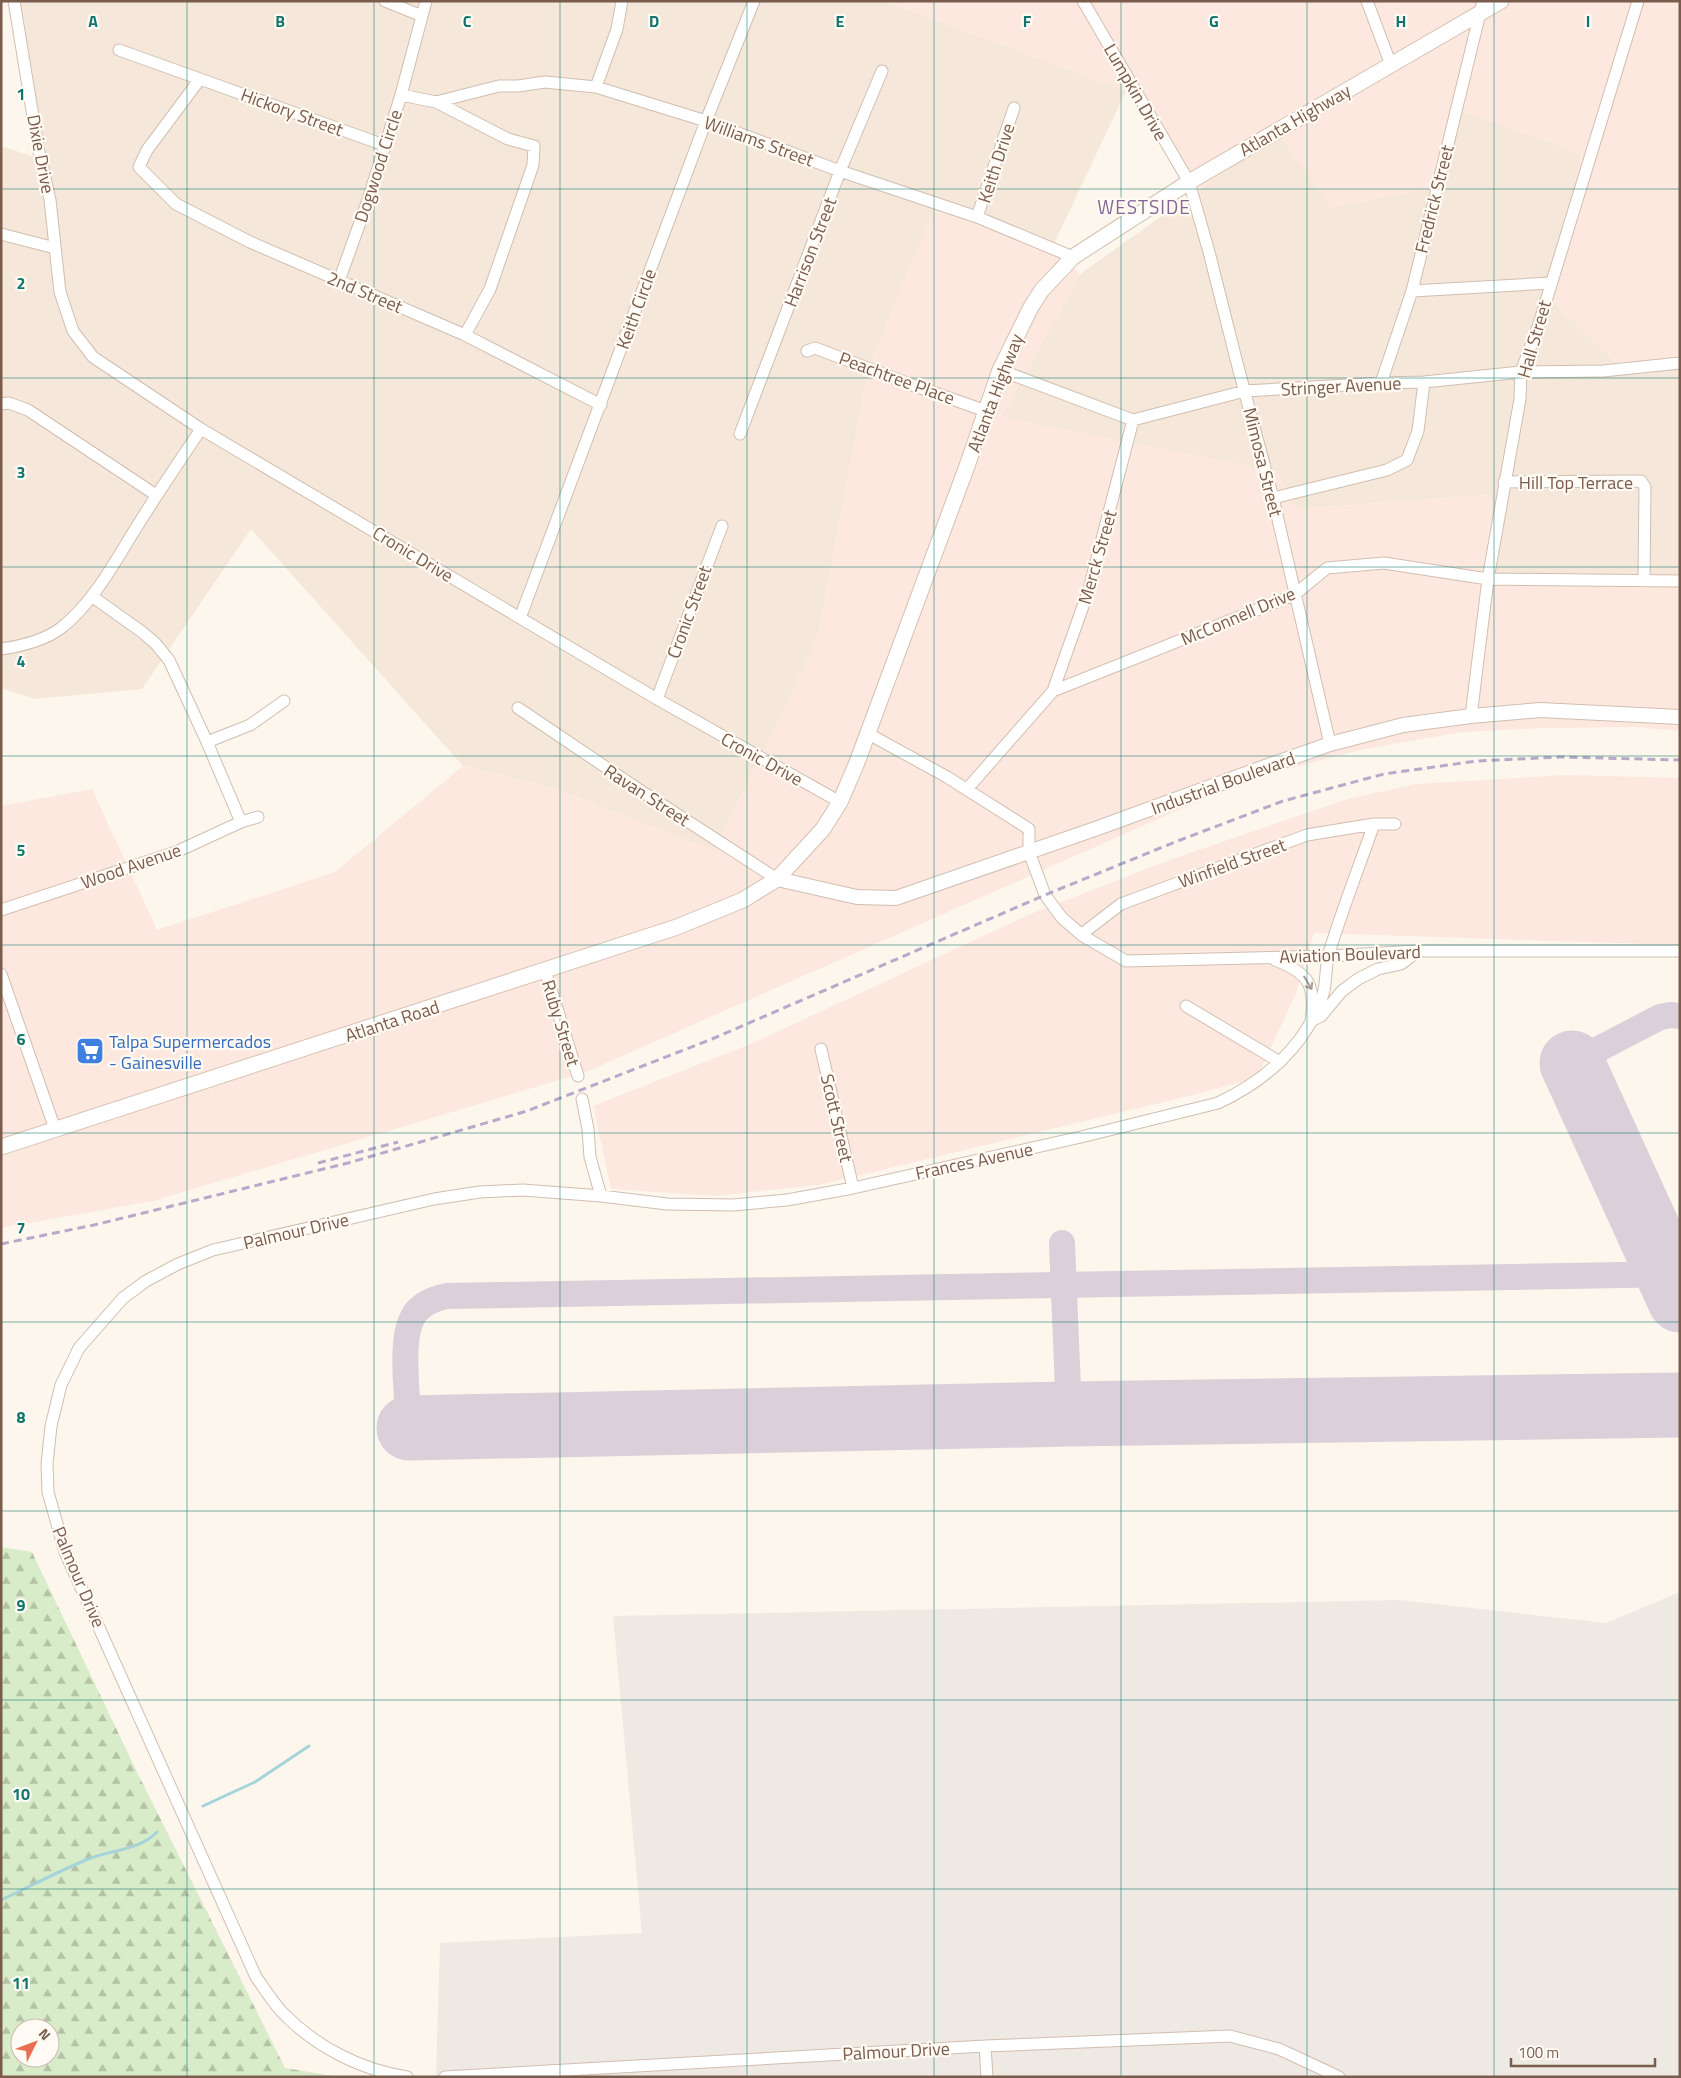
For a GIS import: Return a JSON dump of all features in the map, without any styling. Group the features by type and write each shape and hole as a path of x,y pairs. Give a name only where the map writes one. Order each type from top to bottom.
{"main road":[{"name":"Atlanta Highway","path":"777,879 823,828 840,802 1000,370 1031,307 1042,290 1073,256 1189,182 1391,65 1481,7 1501,1"},
{"name":"Atlanta Road","path":"1,1147 317,1046 677,927 743,900 777,879"}],"street":[{"name":"Dixie Drive","path":"14,1 38,147 50,200 55,248"},
{"path":"385,1 422,16"},
{"path":"401,95 426,1"},
{"path":"596,87 616,29 622,1"},
{"name":"Keith Circle","path":"520,618 706,121 754,1"},
{"name":"Lumpkin Drive","path":"1083,1 1189,182"},
{"path":"1367,1 1391,65"},
{"name":"Hall Street","path":"1471,716 1488,579 1520,399 1521,372 1539,324 1638,1"},
{"name":"Fredrick Street","path":"1381,383 1412,291 1481,7"},
{"name":"Hickory Street","path":"118,50 384,145"},
{"name":"Harrison Street","path":"740,434 840,171 882,72"},
{"name":"2nd Street","path":"200,79 147,150 139,167 176,204 250,242 465,335 600,405"},
{"name":"Williams Street","path":"436,102 499,86 518,86 545,82 596,87 706,121 840,171 978,217 1073,256"},
{"name":"Dogwood Circle","path":"340,281 401,95 436,102 508,139 534,146 533,165 490,290 465,335"},
{"name":"Keith Drive","path":"978,217 1014,108"},
{"name":"Mimosa Street","path":"1189,182 1273,498 1330,744"},
{"path":"1,234 55,248"},
{"name":"Cronic Drive","path":"55,248 60,292 70,324 73,331 93,357 200,429 657,699 840,802"},
{"path":"1412,291 1550,283"},
{"name":"Peachtree Place","path":"808,351 815,348 986,411"},
{"name":"Stringer Avenue","path":"1133,420 1245,391 1424,382 1521,372 1603,371 1680,363"},
{"path":"1000,370 1133,420"},
{"name":"Stringer Avenue","path":"1273,498 1386,470 1408,460 1418,431 1424,382"},
{"path":"1,404 9,403 28,410 156,495"},
{"name":"Merck Street","path":"1053,691 1089,589 1133,420"},
{"path":"1,650 22,646 44,638 61,628 92,596 200,429"},
{"name":"Hill Top Terrace","path":"1504,482 1641,482 1646,487 1644,580"},
{"name":"Cronic Street","path":"657,699 722,526"},
{"name":"McConnell Drive","path":"967,790 1053,691 1294,595 1327,568 1384,563 1488,579 1680,580"},
{"path":"92,596 142,632 164,655 207,742 241,822"},
{"path":"207,742 250,725 284,701"},
{"name":"Ravan Street","path":"518,708 777,879"},
{"name":"Industrial Boulevard","path":"777,879 857,897 896,898 1330,744 1403,725 1471,716 1540,710 1680,717"},
{"path":"867,733 967,790 1029,829 1029,852"},
{"name":"Wood Avenue","path":"1,910 176,852 258,816"},
{"name":"Winfield Street","path":"1082,936 1093,924 1121,904 1307,835 1374,824 1395,824"},
{"name":"Frances Avenue","path":"601,1196 667,1204 734,1205 787,1200 853,1188 1081,1137 1207,1106 1236,1095 1265,1076 1280,1062 1290,1052 1312,1021 1324,993 1328,956 1374,824"},
{"name":"Aviation Boulevard","path":"1029,852 1045,895 1062,918 1082,936 1126,960 1328,956 1418,951 1680,951"},
{"name":"Frances Avenue","path":"1312,1021 1321,1016 1342,991 1358,979 1378,969 1401,964 1418,951"},
{"path":"1268,957 1299,971 1309,982 1313,993 1312,1021"},
{"name":"Ruby Street","path":"545,970 578,1076"},
{"path":"1,974 55,1129"},
{"path":"1186,1006 1280,1062"},
{"name":"Scott Street","path":"821,1048 853,1188"},
{"path":"582,1099 588,1129 590,1158 601,1196"},
{"name":"Palmour Drive","path":"407,2077 394,2075 348,2060 315,2041 285,2016 256,1976 65,1552 48,1492 47,1464 51,1426 60,1386 79,1348 123,1298 146,1281 178,1264 213,1250 434,1199 480,1192 524,1190 601,1196"},
{"name":"Palmour Drive","path":"445,2077 985,2046 1230,2036 1279,2049 1339,2077"},
{"path":"985,2046 987,2077"}],"shaded area":[{"path":"18,1 884,1 1126,91 1052,248 869,366 817,641 714,851 556,789 463,766 251,529 142,689 35,699 1,688 1,146 47,161"},
{"path":"884,1 1680,1 1680,356 1617,363 1550,299 1581,154 1454,108 1434,188 1331,208 1278,134 1200,189 1126,91"},
{"path":"1454,108 1582,154 1550,299 1617,363 1680,356 1680,585 1489,580 1491,495 1296,509 1001,417 1080,274 1279,133"},
{"path":"938,199 1052,248 1080,274 1001,417 1277,471 1296,509 1491,495 1489,580 1680,585 1680,731 1635,727 1544,728 1462,732 1360,750 1276,772 1206,798 586,1072 153,1201 1,1228 1,806 92,789 157,930 335,872 463,766 556,789 714,851 817,641 869,366"},
{"path":"1566,775 1680,778 1680,945 1314,933 1296,993 1257,1078 819,1185 716,1196 611,1189 593,1106 753,1043 1028,915 1172,859 1348,799 1416,784"},
{"path":"1680,1592 1680,2077 436,2077 440,1943 642,1933 613,1616 1399,1600 1606,1623"}],"green space":[{"path":"1,1547 32,1552 136,1770 285,2068 340,2077 1,2077"}],"waterway":[{"path":"203,1806 255,1782 309,1746"},
{"path":"1,1900 95,1856 132,1847 157,1832"}],"taxiway":[{"path":"1572,1063 1660,1017 1680,1016"},
{"path":"1062,1243 1069,1414"},
{"path":"409,1428 405,1358 411,1321 421,1307 431,1301 447,1296 1680,1274"}],"runway":[{"path":"1572,1063 1680,1300"},
{"path":"409,1428 1069,1414 1680,1405"}],"railway":[{"path":"1,1244 94,1225 348,1163 527,1111 712,1039 1045,895 1175,842 1283,801 1384,774 1477,761 1561,757 1680,760"},
{"path":"318,1163 398,1142"}],"place":[{"name":"Talpa Supermercados - Gainesville","path":"90,1051"}],"district":[{"name":"WESTSIDE","path":"1144,206"}]}
